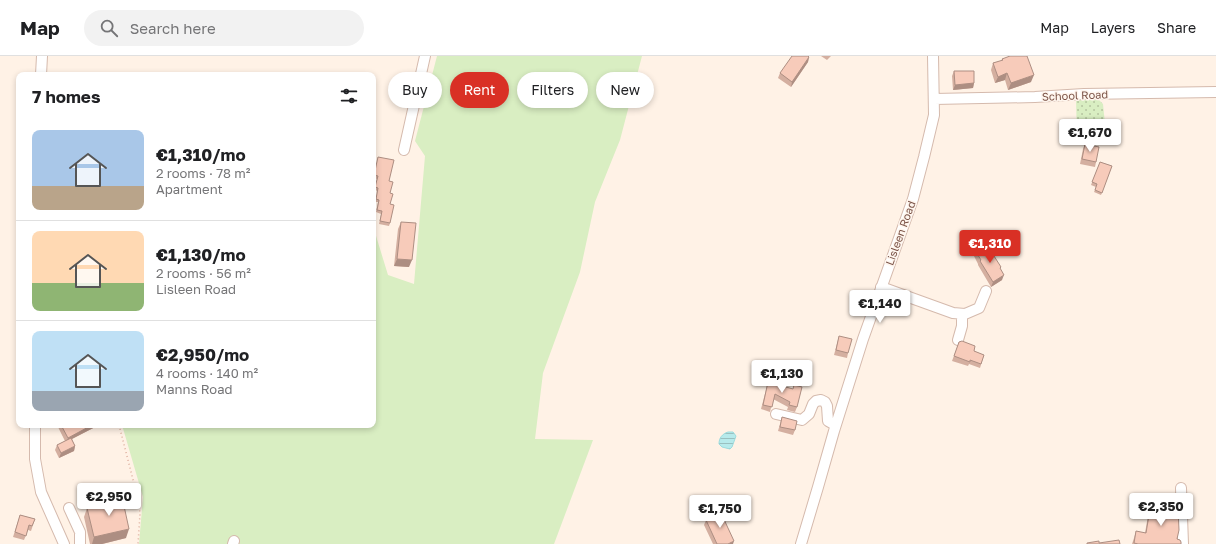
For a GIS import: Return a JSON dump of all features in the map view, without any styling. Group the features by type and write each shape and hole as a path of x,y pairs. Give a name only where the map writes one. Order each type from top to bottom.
{"street":[{"path":"41,72 42,56"},
{"path":"404,150 425,56"},
{"name":"Lisleen Road","path":"801,544 835,425 863,339 913,199 934,115 933,56"},
{"name":"School Road","path":"934,99 991,99 1084,94 1216,92"},
{"path":"881,287 953,313 962,314 979,308 986,291"},
{"path":"958,340 962,326 962,314"},
{"path":"776,414 802,420 809,414 813,404 816,401 821,400 828,406 828,421 835,425"},
{"path":"36,428 35,459 41,492 64,544"},
{"path":"1181,488 1183,544"},
{"path":"69,508 80,532 80,544"}],"path":[{"path":"119,428 139,503 140,514 138,544"}],"green space":[{"path":"437,56 642,56 638,72 596,72 596,108 628,108 620,140 595,202 580,272 543,373 535,439 593,440 554,544 139,544 143,497 123,428 376,428 376,236 388,275 414,284 425,156 415,141 424,108 442,108 442,72 433,72"},
{"path":"1076,99 1099,100 1103,104 1105,124 1104,142 1077,136"}],"water":[{"path":"728,432 733,432 736,436 730,449 722,447 719,444 721,436"}],"building":[{"path":"792,56 809,57 792,82 780,73"},
{"path":"1010,56 1027,56 1034,75 1011,83 1007,73 998,77 993,63"},
{"path":"954,71 974,71 974,83 955,85"},
{"path":"1085,144 1099,147 1096,162 1082,159"},
{"path":"378,157 394,160 389,181 393,182 390,193 393,194 390,204 394,205 390,223 380,221 382,211 377,210 379,200 376,199 378,188 376,187 376,183 378,176 376,176"},
{"path":"1100,162 1112,166 1102,193 1095,190 1097,184 1092,182"},
{"path":"401,222 416,223 412,260 397,259"},
{"path":"987,245 1001,267 1000,268 1004,275 993,282 976,252"},
{"path":"839,336 852,339 848,353 836,350"},
{"path":"962,341 975,346 974,351 984,355 981,364 970,360 970,362 954,356 959,342"},
{"path":"768,382 793,389 794,385 802,387 797,407 789,405 790,402 775,394 772,407 763,405"},
{"path":"782,417 797,421 795,430 780,427"},
{"path":"63,428 86,428 68,438"},
{"path":"71,438 75,446 61,453 57,445"},
{"path":"121,492 129,529 94,537 87,508 112,502 110,495"},
{"path":"1151,503 1178,508 1179,530 1177,539 1180,540 1181,544 1134,543 1136,531 1146,533"},
{"path":"714,512 718,514 721,513 734,541 728,544 717,544 706,520 710,518 711,513"},
{"path":"20,515 35,519 32,526 29,525 26,536 15,532"},
{"path":"1119,540 1120,544 1087,544 1099,541 1099,543"}]}
